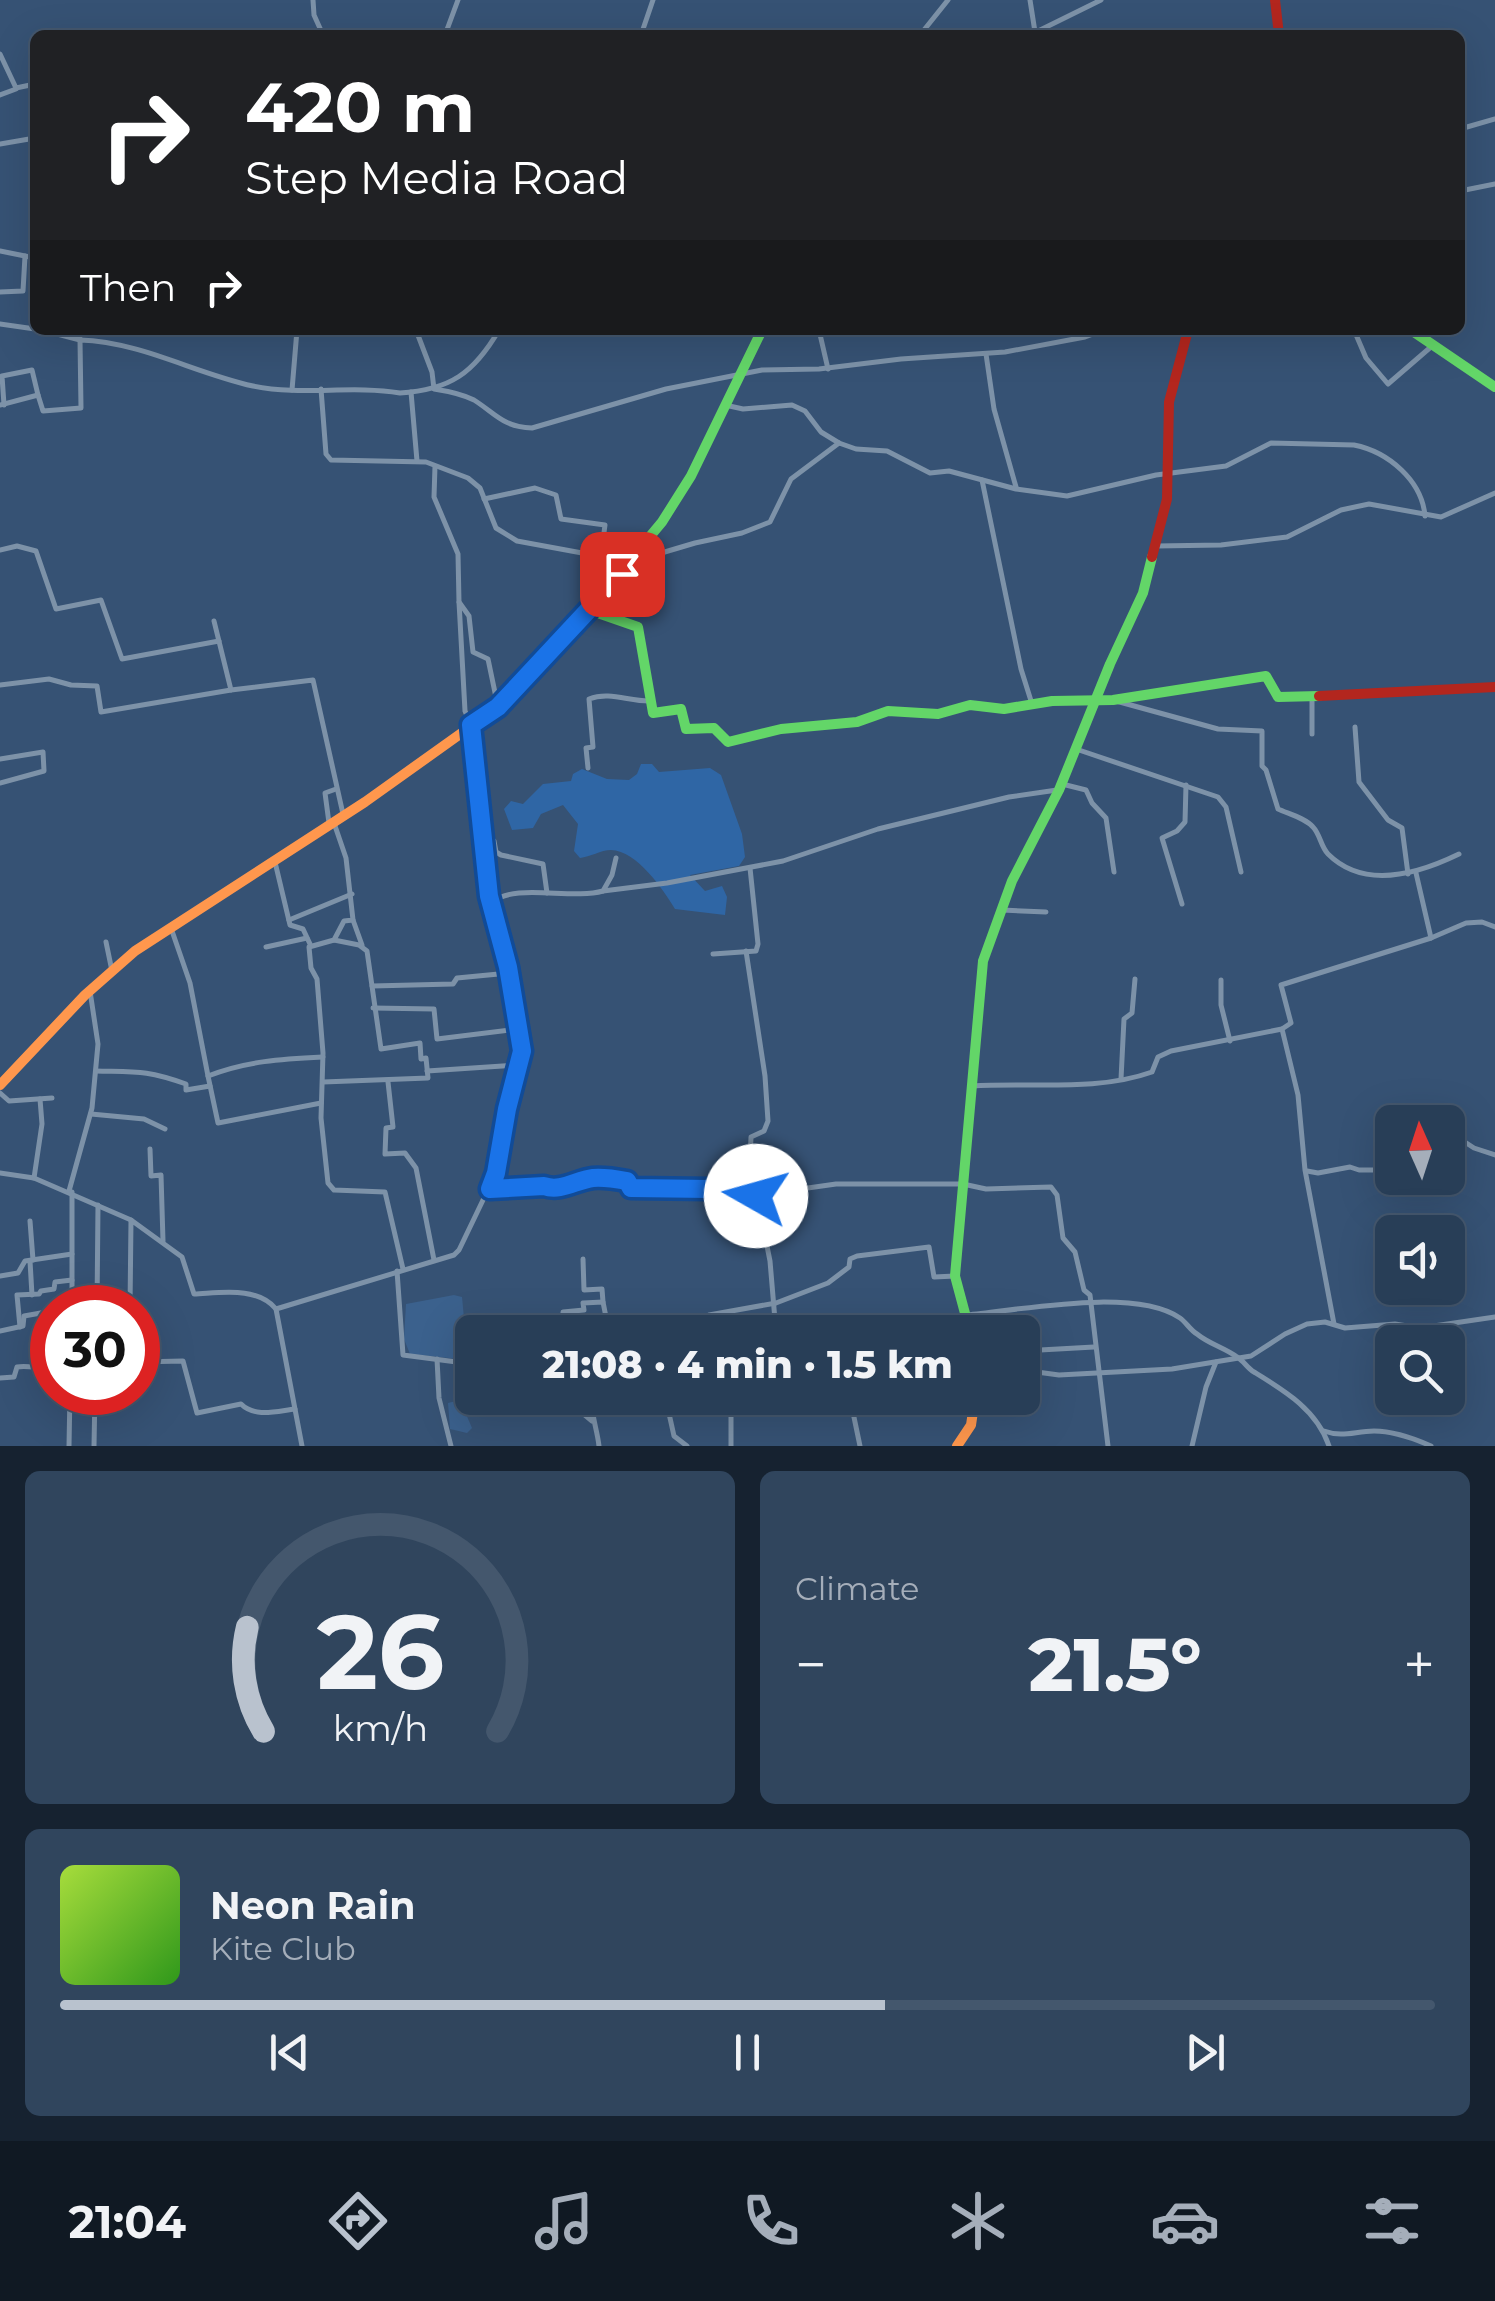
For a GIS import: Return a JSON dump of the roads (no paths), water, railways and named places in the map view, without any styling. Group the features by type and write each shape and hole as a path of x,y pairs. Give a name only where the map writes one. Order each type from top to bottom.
{"street":[{"path":"313,0 321,30"},
{"path":"448,30 458,0"},
{"path":"643,30 652,0"},
{"path":"924,30 948,0"},
{"path":"1030,0 1032,30"},
{"path":"1040,30 1101,0"},
{"path":"1275,0 1279,30"},
{"path":"0,54 16,88"},
{"path":"0,95 30,85"},
{"path":"1465,128 1495,119"},
{"path":"0,144 30,139"},
{"path":"1465,191 1495,184"},
{"path":"0,251 30,257"},
{"path":"0,292 23,291 25,256"},
{"path":"0,324 30,329"},
{"path":"59,335 109,341 200,372 256,386 411,392 434,389 462,378 495,335"},
{"path":"38,395 2,405 2,376 32,370 43,411 81,408 80,335"},
{"path":"292,390 297,335"},
{"path":"418,335 434,389"},
{"path":"0,1085 112,971 171,928 336,822 498,707 589,610 662,522 692,476 760,335"},
{"path":"820,335 828,369"},
{"path":"434,389 473,400 490,415 512,425 532,428 666,389 740,374 776,368 828,369 901,359 986,354 1033,348 1084,335"},
{"path":"1187,335 1169,402 1167,500 1143,593 1061,787 1012,881 983,961 954,1276 967,1315 1106,1301 1154,1308 1179,1317 1197,1335 1240,1358 1249,1370 1274,1383 1310,1411 1329,1446"},
{"path":"1356,335 1366,358 1388,384 1432,346"},
{"path":"1418,335 1495,387"},
{"path":"986,354 994,409 1016,489"},
{"path":"321,390 326,454 331,460 417,461 435,466 468,478 480,488 496,528 517,541 631,562 762,526 773,518 791,479 839,444"},
{"path":"411,392 417,461"},
{"path":"725,405 743,409 792,405 805,411 821,432 839,444 887,451 930,472 949,471 1016,489 1066,496 1168,472 1226,466 1278,442 1354,446 1368,449 1404,472 1422,494 1425,516"},
{"path":"276,1308 460,1250 496,1173 522,1051 510,973 489,896 471,725 466,711 458,554 434,497 435,466"},
{"path":"982,480 1021,669 1032,704"},
{"path":"484,499 534,488 556,495 561,519 605,525 601,555"},
{"path":"1156,546 1225,545 1291,536 1340,510 1360,505 1374,504 1425,516 1450,514 1495,493"},
{"path":"0,550 16,546 36,551 56,608 102,600 122,659 219,641"},
{"path":"459,602 469,616 473,652 488,660 498,707"},
{"path":"589,610 638,627 653,713 681,709 686,728 714,728 728,742 781,729 856,722 888,711 938,714 970,705 1004,709 1094,702 1266,676 1278,696 1312,698 1495,687"},
{"path":"214,621 231,690"},
{"path":"0,685 49,679 97,686 101,712 313,680 336,789 336,822"},
{"path":"588,768 586,748 593,747 589,699 609,695 632,702 651,701"},
{"path":"1312,698 1312,734"},
{"path":"1114,700 1218,729 1262,730 1262,766 1278,809 1313,827 1327,853 1352,867 1390,877 1416,873 1459,854"},
{"path":"1355,727 1359,782 1388,820 1402,828 1408,874"},
{"path":"1076,749 1218,797 1226,807 1241,872"},
{"path":"0,759 42,752 44,771 0,784"},
{"path":"1182,904 1162,838 1185,822 1186,786"},
{"path":"493,902 506,894 590,895 750,868 826,849 878,829 1061,787 1086,790 1106,818 1114,872"},
{"path":"336,789 325,793 346,858 353,920 362,947"},
{"path":"484,835 494,840 496,852 501,855 544,864 547,895"},
{"path":"603,891 616,858"},
{"path":"274,862 288,920 309,941 323,1057 328,1183 334,1190 385,1192 400,1270 403,1355 455,1362"},
{"path":"713,954 756,951 750,868"},
{"path":"1416,873 1431,938"},
{"path":"288,920 352,894"},
{"path":"1002,910 1046,912"},
{"path":"334,940 344,920 353,920"},
{"path":"972,1086 1024,1082 1070,1085 1121,1080 1152,1072 1158,1057 1171,1051 1282,1029 1291,1023 1282,992 1284,983 1431,938 1466,923 1482,922 1495,927"},
{"path":"171,928 190,983 218,1123 322,1102"},
{"path":"266,947 334,940 362,947 367,951 381,1049 420,1043 421,1058 426,1058 428,1078 322,1082"},
{"path":"106,942 112,971"},
{"path":"746,951 768,1121 764,1131 751,1137 750,1161 770,1261 776,1315"},
{"path":"372,986 453,984 456,978 510,973"},
{"path":"1121,1080 1124,1019 1132,1014 1135,979"},
{"path":"1221,980 1221,1005 1230,1041"},
{"path":"72,1285 71,1192 91,1114 98,1044 90,991"},
{"path":"373,1008 434,1009 437,1039 520,1029"},
{"path":"1282,1029 1298,1094 1305,1170 1334,1324"},
{"path":"208,1076 262,1060 323,1057"},
{"path":"427,1071 518,1065"},
{"path":"96,1071 135,1069 160,1074 186,1084 186,1090 210,1086"},
{"path":"388,1079 393,1127 386,1128 383,1134 385,1154 405,1153 416,1168 434,1260"},
{"path":"0,1094 6,1100 52,1098"},
{"path":"34,1178 42,1124 40,1098"},
{"path":"91,1114 144,1119 165,1129"},
{"path":"1465,1142 1495,1155"},
{"path":"150,1148 151,1176 160,1175 163,1188 163,1241"},
{"path":"1305,1170 1375,1170"},
{"path":"0,1173 34,1178 131,1220 182,1256 194,1294 248,1294 270,1302 276,1308 302,1446"},
{"path":"490,1189 552,1189 608,1178 627,1181 631,1188 710,1189 733,1197 836,1184 1055,1189 1063,1238 1075,1252 1091,1303 1108,1446"},
{"path":"96,1285 98,1204"},
{"path":"30,1220 32,1285"},
{"path":"130,1285 131,1220"},
{"path":"709,1315 776,1303 838,1278 849,1267 850,1259 890,1250 929,1247 934,1277 954,1276"},
{"path":"0,1276 18,1272 25,1262 72,1254"},
{"path":"583,1259 584,1290 602,1289 606,1315"},
{"path":"55,1285 72,1280"},
{"path":"20,1327 17,1295 30,1295"},
{"path":"563,1315 584,1310 583,1304 603,1302"},
{"path":"20,1327 24,1316 30,1315"},
{"path":"1040,1372 1098,1374 1240,1358 1251,1356 1307,1324 1420,1328 1495,1318"},
{"path":"0,1331 20,1327"},
{"path":"1040,1350 1096,1348"},
{"path":"437,1359 439,1398 452,1446"},
{"path":"160,1362 183,1361 197,1413 241,1404 246,1410 263,1412 295,1410"},
{"path":"1192,1446 1216,1362"},
{"path":"0,1378 14,1377 17,1367 30,1369"},
{"path":"69,1446 70,1415"},
{"path":"94,1446 95,1415"},
{"path":"585,1415 598,1430 599,1446"},
{"path":"592,1415 592,1421"},
{"path":"669,1415 674,1436 687,1446"},
{"path":"731,1415 731,1446"},
{"path":"854,1415 860,1446"},
{"path":"957,1446 971,1425 972,1415"},
{"path":"1322,1430 1343,1436 1380,1431 1431,1446"}]}
